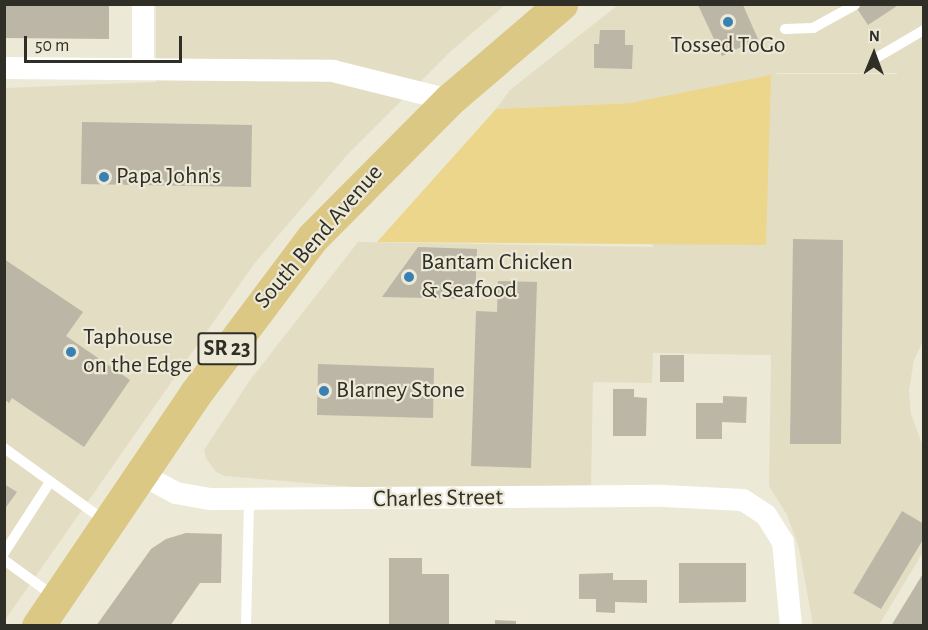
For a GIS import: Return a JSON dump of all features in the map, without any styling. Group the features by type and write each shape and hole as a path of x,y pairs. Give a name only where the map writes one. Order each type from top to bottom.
{"main road":[{"name":"South Bend Avenue","path":"38,626 139,473 276,282 355,191 449,100 561,4"}],"street":[{"path":"143,4 143,68"},
{"path":"4,68 333,71 449,100"},
{"name":"Charles Street","path":"139,473 176,493 249,501 664,496 743,500 766,515 783,542 791,626"}],"lane":[{"path":"785,29 813,28 855,5"},
{"path":"876,58 924,30"},
{"path":"4,448 106,522"},
{"path":"4,554 50,482"},
{"path":"246,626 249,501"},
{"path":"4,560 57,598"}],"shaded area":[{"path":"156,5 505,5 451,51 347,155 254,264 5,620 5,88 156,82"},
{"path":"618,5 923,5 924,339 914,360 909,390 911,414 923,446 923,552 879,625 813,625 799,548 787,515 769,486 771,355 653,353 652,383 593,382 591,486 379,489 225,476 216,472 206,458 204,450 250,380 358,242 653,247 630,103 496,109 510,90","holes":["778,73 897,74 775,74"]},
{"path":"771,75 766,245 377,242 496,109 630,103"}],"building":[{"path":"4,4 109,5 109,39 4,38"},
{"path":"854,4 900,4 868,25"},
{"name":"Tossed ToGo","path":"698,5 743,5 758,39 722,56"},
{"path":"600,30 625,30 625,45 633,45 632,69 594,68 594,44 599,44"},
{"path":"82,122 252,125 251,187 81,184"},
{"path":"793,239 843,240 841,444 790,444"},
{"path":"418,247 477,249 475,299 382,297"},
{"path":"4,259 83,312 66,336 130,380 84,447 12,398 9,403 4,399"},
{"path":"498,281 537,282 531,468 471,466 476,311 497,312"},
{"path":"660,355 684,355 684,382 660,382"},
{"path":"318,364 434,368 433,418 317,415"},
{"path":"613,389 634,389 634,397 647,398 646,436 613,436"},
{"path":"723,396 747,397 746,423 722,422 722,439 696,439 696,403 723,403"},
{"path":"4,484 17,492 4,510"},
{"path":"902,511 924,524 924,538 881,609 853,593"},
{"path":"186,533 222,534 221,583 200,583 170,626 96,626 151,549 166,539"},
{"path":"389,558 422,558 422,574 449,574 449,626 389,626"},
{"path":"679,563 746,563 746,602 679,603"},
{"path":"924,572 924,626 891,626"},
{"path":"613,573 613,580 647,580 647,603 615,602 615,613 596,612 596,599 579,599 579,574"},
{"path":"495,620 516,621 516,626 495,626"}],"place":[{"name":"Tossed ToGo","path":"728,22"},
{"name":"Papa John's","path":"104,177"},
{"name":"Bantam Chicken & Seafood","path":"409,277"},
{"name":"Taphouse on the Edge","path":"71,352"},
{"name":"Blarney Stone","path":"324,391"}]}
